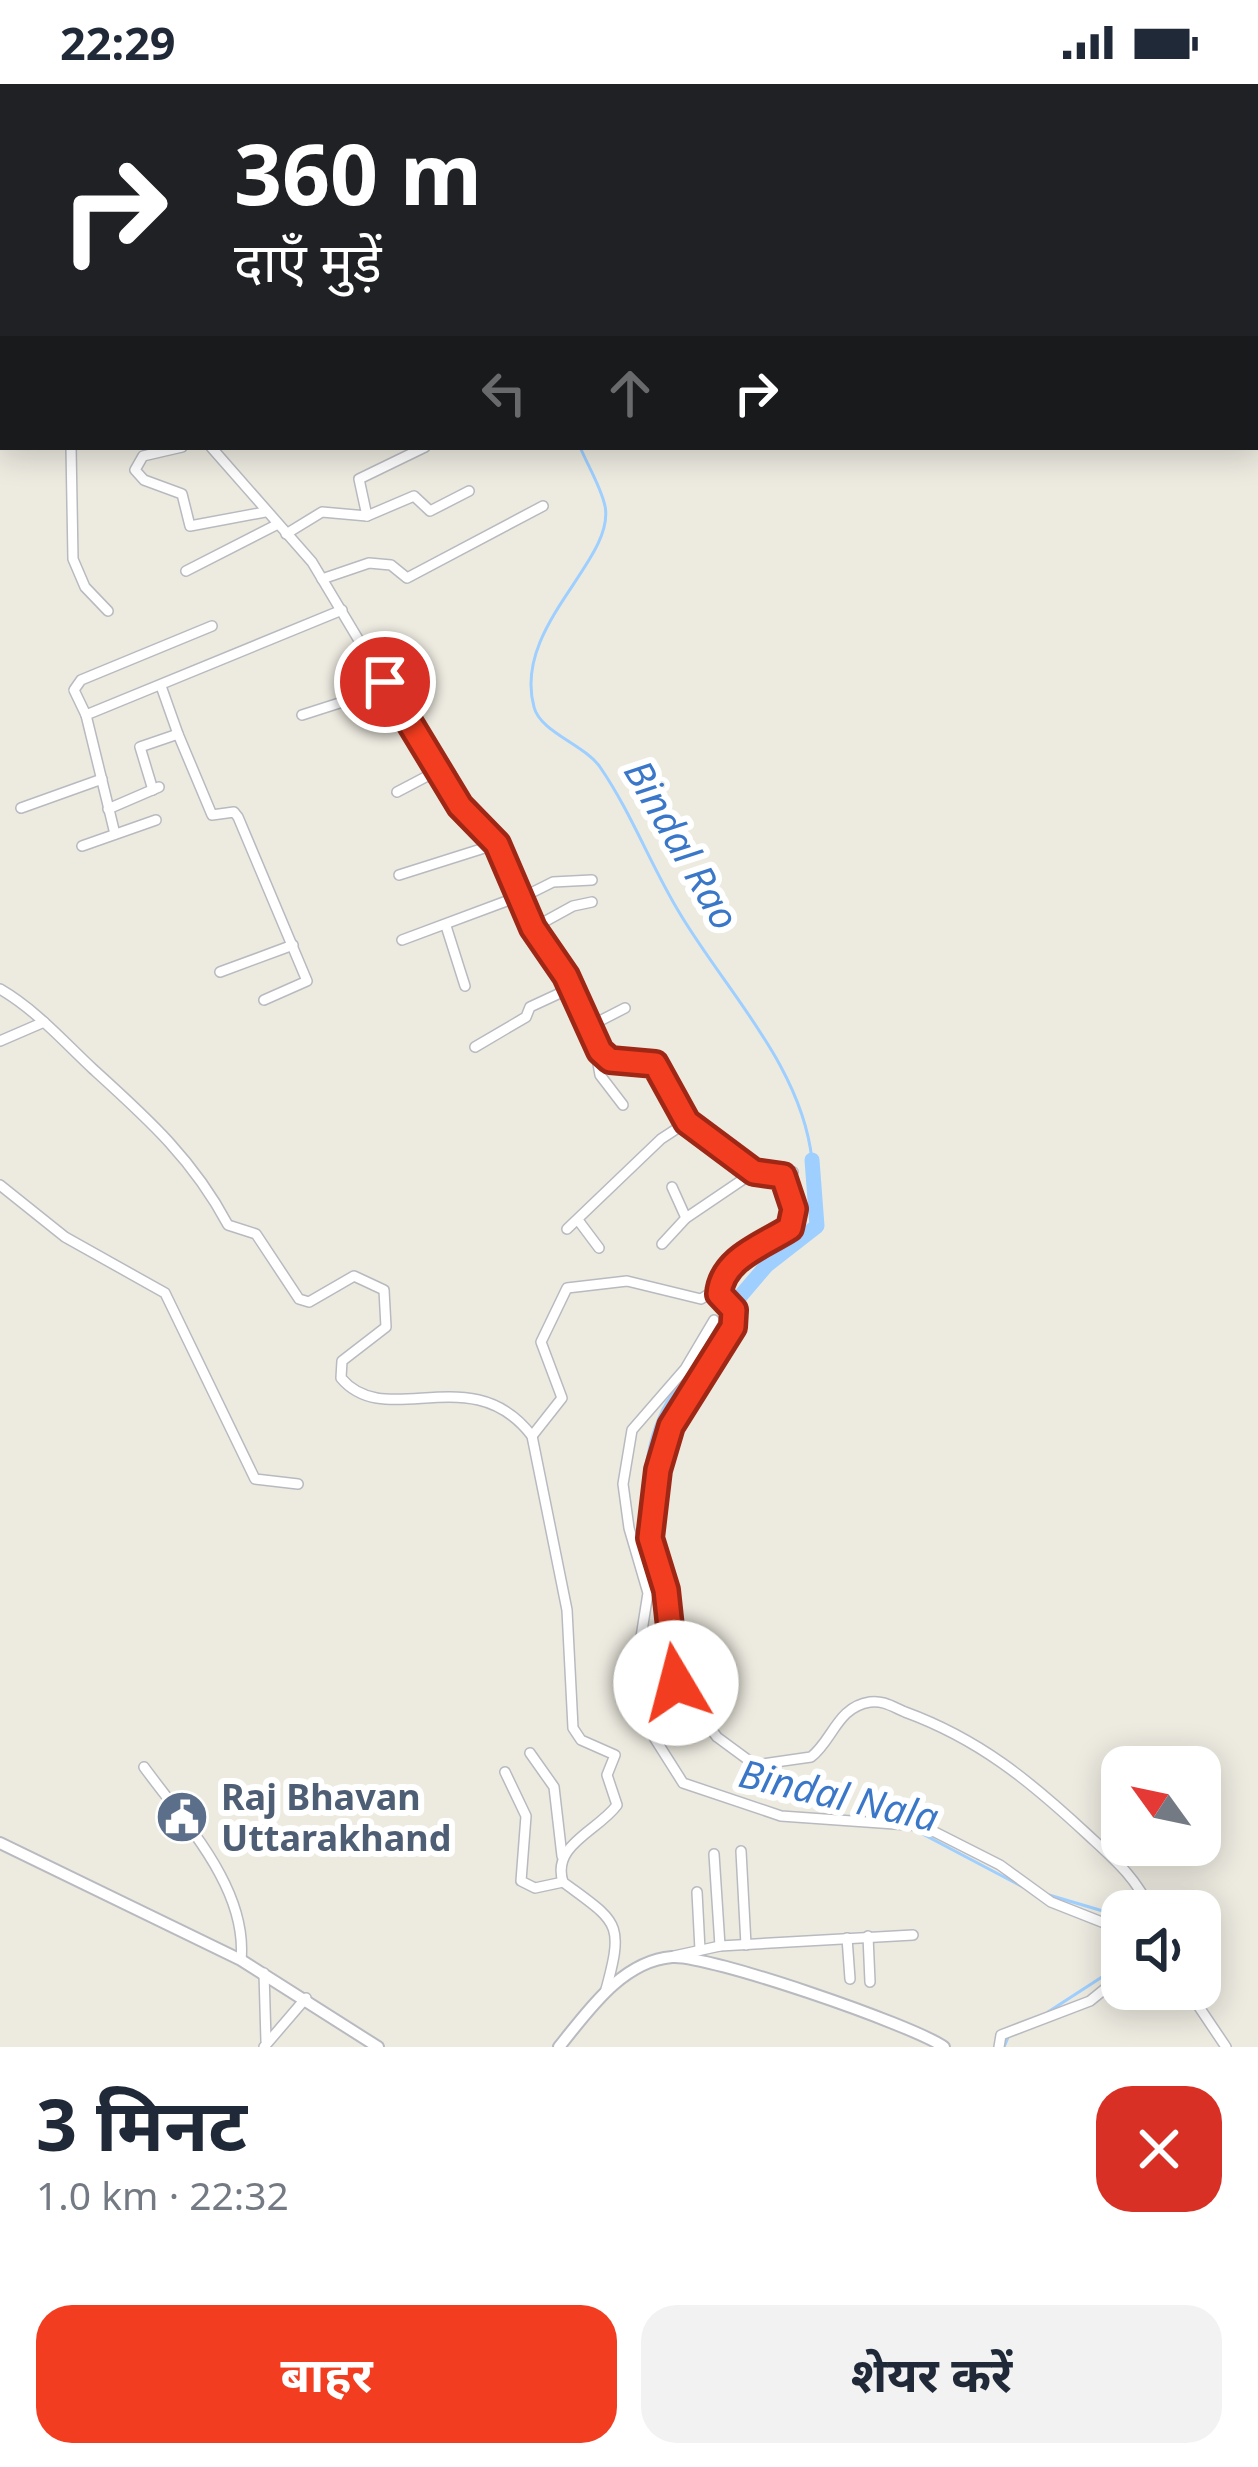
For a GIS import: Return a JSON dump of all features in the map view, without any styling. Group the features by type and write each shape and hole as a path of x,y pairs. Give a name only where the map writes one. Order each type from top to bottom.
{"street":[{"path":"71,450 73,559 85,587 108,611"},
{"path":"169,450 143,456 135,470 144,480 182,494 190,526 266,512"},
{"path":"214,450 322,579 437,771 497,844 533,928 571,988 595,1042 610,1060 655,1064 687,1122 754,1172 788,1174 794,1223 742,1256 719,1291 701,1299 627,1281 567,1288 541,1342 562,1398 532,1436"},
{"path":"367,517 359,478 419,450"},
{"path":"186,571 327,511 367,517 414,496 430,511 469,491"},
{"path":"322,579 369,562 391,565 406,578 543,506"},
{"path":"86,715 161,686 213,659 342,610"},
{"path":"116,834 86,715 74,690 81,680 212,626"},
{"path":"302,715 355,698 385,682"},
{"path":"161,686 212,815 233,812 238,817 306,984 264,1000"},
{"path":"108,809 156,788 140,747 178,734"},
{"path":"397,792 437,771"},
{"path":"21,808 101,779"},
{"path":"82,846 156,820"},
{"path":"399,875 497,844"},
{"path":"402,940 554,882 592,880"},
{"path":"533,928 573,906 592,902"},
{"path":"446,926 465,986"},
{"path":"220,972 293,946"},
{"path":"475,1046 526,1017 530,1007 571,988"},
{"path":"0,989 118,1089 196,1169 228,1225 256,1234 299,1299 309,1302 354,1276 369,1278 384,1290 386,1327 342,1361 341,1378 356,1393 374,1399 470,1395 517,1420 532,1436 567,1610 573,1728 581,1740 615,1755 607,1774 616,1804 562,1856"},
{"path":"586,1028 625,1008"},
{"path":"0,1041 44,1022"},
{"path":"595,1042 596,1066 622,1105"},
{"path":"568,1229 687,1122"},
{"path":"662,1244 686,1218 754,1172"},
{"path":"0,1185 65,1237 165,1294 255,1478 298,1484"},
{"path":"672,1187 686,1218"},
{"path":"578,1220 599,1248"},
{"path":"719,1291 734,1310 726,1341 671,1426 658,1470 650,1538 666,1590 676,1683 717,1737 755,1765 811,1757 839,1719 864,1703 881,1702 934,1721 1012,1766 1128,1871 1139,1890"},
{"path":"714,1320 685,1369 632,1430 623,1484 628,1528 648,1593 634,1675 645,1723 683,1783 781,1816 922,1826 1000,1864 1051,1902 1101,1922"},
{"path":"530,1754 554,1787 563,1882"},
{"path":"144,1767 213,1862 237,1917 241,1960"},
{"path":"505,1772 526,1816 521,1881 535,1888 563,1882 599,1904 613,1925 616,1955 604,1993"},
{"path":"0,1843 241,1960 378,2047"},
{"path":"742,1851 746,1945"},
{"path":"714,1854 720,1946"},
{"path":"697,1892 700,1950"},
{"path":"559,2047 604,1993 626,1975 673,1956 720,1946 913,1935"},
{"path":"868,1936 870,1982"},
{"path":"847,1938 850,1979"},
{"path":"673,1956 899,2022 944,2047"},
{"path":"263,1973 265,2044"},
{"path":"999,2047 1001,2035 1090,2001 1101,1992"},
{"path":"265,2044 306,1998"},
{"path":"1201,2010 1226,2047"}],"waterway":[{"name":"Bindal Rao","path":"581,450 603,499 604,527 537,649 531,677 534,707 545,724 593,759 611,784 679,912 778,1061 805,1126 812,1160"},
{"name":"Bindal Rao","path":"731,1307 767,1265 817,1226 812,1160"},
{"name":"Bindal Nala","path":"644,1568 645,1478 653,1435 672,1394 730,1308"},
{"name":"Bindal Nala","path":"632,1673 629,1664 635,1648"},
{"name":"Bindal Nala","path":"646,1703 663,1744"},
{"name":"Bindal Nala","path":"915,1830 1023,1887"},
{"name":"Bindal Nala","path":"1049,1895 1101,1910"},
{"name":"Bindal Nala","path":"1048,2012 1101,1978"},
{"name":"Bindal Nala","path":"1004,2047 1009,2035"}],"place":[{"name":"Raj Bhavan Uttarakhand","path":"182,1817"}],"route":[{"path":"385,682 460,806 497,844 533,928 566,976 600,1051 610,1060 655,1064 687,1122 754,1172 783,1176 794,1209 790,1228 742,1256 722,1280 719,1294 734,1310 733,1327 671,1426 658,1470 650,1538 666,1590 676,1683"}]}
